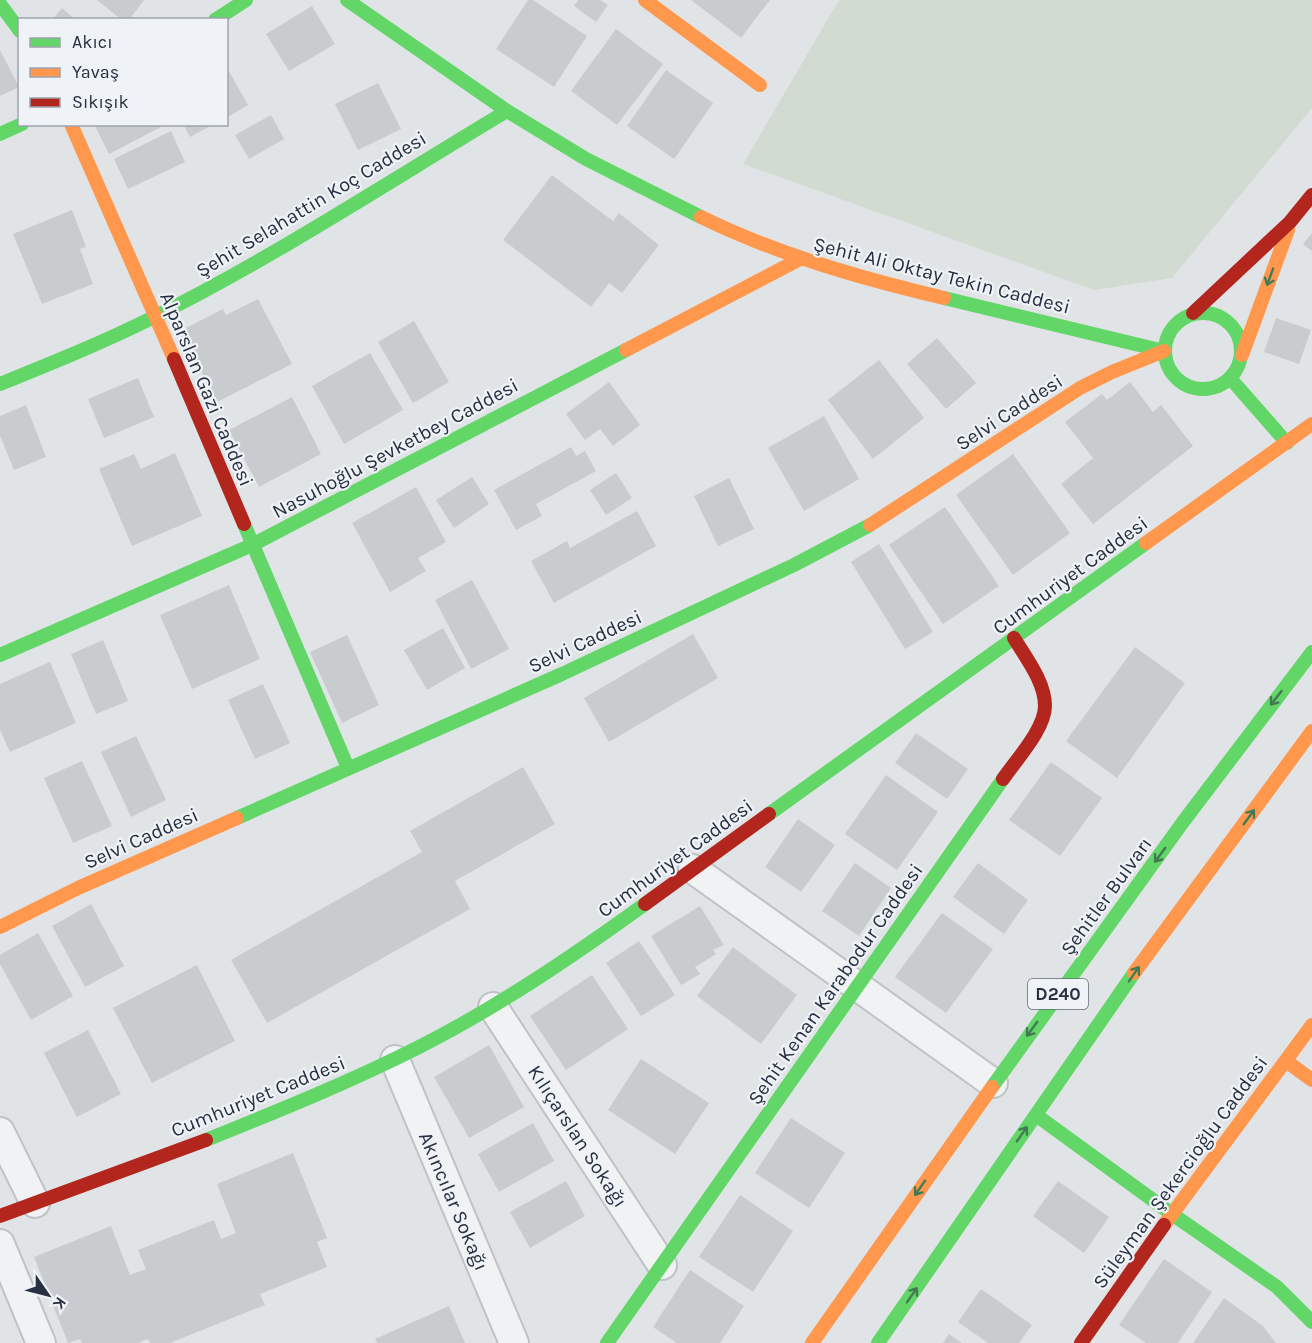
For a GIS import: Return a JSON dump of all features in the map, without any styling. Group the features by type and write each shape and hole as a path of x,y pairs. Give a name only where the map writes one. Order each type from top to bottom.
{"street":[{"path":"218,18 246,0"},
{"name":"Şehit Ali Oktay Tekin Caddesi","path":"346,0 507,111 586,159 713,223 800,259 871,281 1164,351"},
{"path":"645,0 760,85"},
{"path":"0,4 18,28"},
{"name":"Şehit Selahattin Koç Caddesi","path":"0,384 100,343 156,316 260,259 507,111"},
{"path":"0,134 18,126"},
{"name":"Alparslan Gazi Caddesi","path":"72,126 156,316 348,768"},
{"path":"1193,314 1290,222 1312,195"},
{"path":"1242,355 1237,331 1229,321 1205,312 1182,319 1173,327 1164,351 1173,375 1182,384 1194,389 1220,386 1230,378 1238,368 1290,222"},
{"name":"Nasuhoğlu Şevketbey Caddesi","path":"0,655 252,544 800,259"},
{"name":"Selvi Caddesi","path":"0,927 78,888 562,674 843,540 915,497 1080,388 1164,351"},
{"path":"1230,378 1287,443"},
{"name":"Cumhuriyet Caddesi","path":"0,1216 319,1094 395,1060 493,1007 596,939 1312,424"},
{"name":"Şehit Kenan Karabodur Caddesi","path":"607,1343 1036,732 1045,713 1044,695 1014,638"},
{"name":"Şehitler Bulvarı","path":"812,1343 993,1083 1254,727 1312,652"},
{"name":"D240","path":"878,1343 1160,936 1312,731"},
{"path":"693,869 993,1083"},
{"name":"Kılıçarslan Sokağı","path":"493,1007 662,1265"},
{"name":"Süleyman Şekercioğlu Caddesi","path":"1081,1343 1172,1214 1312,1025"},
{"name":"Akıncılar Sokağı","path":"395,1060 514,1343"},
{"path":"1286,1061 1312,1080"},
{"path":"1036,1115 1276,1287 1312,1322"},
{"path":"0,1132 35,1203"},
{"path":"0,1244 41,1343"}],"shaded area":[{"path":"839,0 1312,0 1312,108 1172,278 1094,290 743,164"}],"building":[{"path":"97,0 144,0 130,18 120,18"},
{"path":"528,0 533,0 587,36 554,87 496,49"},
{"path":"578,0 600,0 608,5 596,22 574,6"},
{"path":"691,0 770,0 741,38"},
{"path":"312,6 335,44 289,71 266,34"},
{"path":"62,8 74,18 54,18"},
{"path":"616,29 663,64 617,125 571,91"},
{"path":"0,50 18,87 0,96"},
{"path":"228,70 248,105 228,117"},
{"path":"666,70 713,103 674,159 627,126"},
{"path":"378,83 401,129 358,150 335,104"},
{"path":"271,115 284,139 249,159 235,135"},
{"path":"95,126 163,126 109,154"},
{"path":"184,126 210,126 190,137"},
{"path":"171,131 185,162 128,189 114,159"},
{"path":"552,175 613,221 619,213 659,245 622,293 609,283 591,307 503,240"},
{"path":"72,210 86,247 80,249 93,284 42,304 13,234"},
{"path":"1312,233 1312,251 1303,244"},
{"path":"258,299 292,364 217,402 180,331 223,309 226,315"},
{"path":"1276,318 1311,330 1299,364 1264,352"},
{"path":"414,321 449,382 413,403 378,342"},
{"path":"937,338 976,383 946,409 907,364"},
{"path":"370,353 403,410 344,444 312,386"},
{"path":"879,360 924,418 873,459 828,400"},
{"path":"138,378 154,417 104,438 88,399"},
{"path":"609,382 640,425 613,446 600,429 585,440 566,414"},
{"path":"1130,382 1153,412 1161,405 1193,446 1093,524 1061,484 1093,458 1065,422 1102,394 1107,400"},
{"path":"292,397 321,454 259,487 229,430"},
{"path":"26,405 46,457 14,470 0,436 0,416"},
{"path":"824,416 859,479 804,511 768,448"},
{"path":"571,447 576,456 585,451 596,471 536,504 542,516 516,530 494,490"},
{"path":"175,453 202,516 132,546 99,469 134,454 141,469"},
{"path":"1013,454 1070,533 1013,575 956,495"},
{"path":"616,473 632,498 606,515 590,490"},
{"path":"472,477 489,504 454,528 436,500"},
{"path":"729,478 754,529 718,546 694,496"},
{"path":"416,487 446,542 418,558 426,571 390,592 352,523"},
{"path":"945,507 999,586 943,624 889,545"},
{"path":"637,511 656,546 554,603 531,561 567,541 570,548"},
{"path":"879,544 933,632 905,649 851,562"},
{"path":"472,580 509,649 471,669 435,600"},
{"path":"229,585 260,659 192,689 160,615"},
{"path":"443,628 465,668 427,690 404,650"},
{"path":"693,634 718,678 609,742 584,698"},
{"path":"347,635 379,705 342,723 310,652"},
{"path":"103,640 128,701 96,714 71,654"},
{"path":"1135,647 1185,683 1117,778 1066,741"},
{"path":"50,662 76,723 10,752 0,730 0,684"},
{"path":"263,684 290,743 255,759 228,700"},
{"path":"916,733 968,769 947,799 895,763"},
{"path":"136,736 166,800 131,817 101,752"},
{"path":"82,761 112,826 73,843 44,778"},
{"path":"1051,762 1102,798 1060,856 1009,820"},
{"path":"523,767 555,824 455,881 470,909 267,1023 231,960 422,852 410,831"},
{"path":"886,775 938,812 897,870 845,834"},
{"path":"798,819 835,845 801,892 765,867"},
{"path":"855,863 891,888 859,936 822,911"},
{"path":"978,863 1028,900 1004,934 953,897"},
{"path":"91,904 124,966 85,987 52,926"},
{"path":"700,906 724,945 713,950 716,954 695,967 700,974 681,985 651,936"},
{"path":"942,913 993,949 946,1013 895,977"},
{"path":"38,933 73,996 31,1020 0,964 0,955"},
{"path":"639,941 675,995 641,1016 606,963"},
{"path":"733,947 797,995 761,1044 697,996"},
{"path":"197,965 235,1041 152,1083 113,1008"},
{"path":"592,975 628,1029 566,1070 530,1016"},
{"path":"88,1030 121,1094 77,1117 44,1053"},
{"path":"489,1045 524,1107 469,1138 434,1077"},
{"path":"641,1059 709,1103 675,1154 608,1110"},
{"path":"791,1118 845,1153 809,1208 755,1173"},
{"path":"533,1123 554,1161 499,1192 478,1154"},
{"path":"293,1153 327,1238 317,1242 327,1267 260,1294 265,1305 170,1343 150,1343 148,1339 138,1343 82,1343 80,1339 68,1343 34,1257 111,1226 130,1275 146,1269 138,1250 214,1220 221,1239 236,1233 217,1184"},
{"path":"566,1181 585,1216 530,1248 510,1212"},
{"path":"1058,1181 1109,1217 1084,1253 1033,1216"},
{"path":"740,1195 793,1231 753,1292 699,1257"},
{"path":"1164,1259 1212,1292 1178,1343 1146,1343 1119,1325"},
{"path":"690,1270 744,1306 720,1343 677,1343 653,1327"},
{"path":"981,1289 1032,1325 1019,1343 988,1343 958,1322"},
{"path":"1224,1298 1263,1326 1276,1343 1193,1343"},
{"path":"449,1306 465,1343 377,1343 375,1339"},
{"path":"949,1334 962,1343 943,1343"}],"traffic: fast":[{"path":"218,18 246,0"},
{"path":"347,0 507,111 586,159 701,217"},
{"path":"0,4 18,28"},
{"path":"0,384 116,335 199,294 507,111"},
{"path":"0,134 18,126"},
{"path":"944,298 1164,351"},
{"path":"1196,313 1210,313 1224,319 1235,330 1239,336 1241,351 1239,366 1230,378 1218,387 1196,389 1182,383 1171,372 1165,358 1165,344 1171,330 1182,319 1196,313"},
{"path":"0,655 252,545 626,350"},
{"path":"1230,378 1287,443"},
{"path":"244,524 348,768"},
{"path":"237,818 562,674 794,565 870,525"},
{"path":"769,814 1146,543"},
{"path":"992,1087 1183,822 1312,652"},
{"path":"607,1343 1003,779"},
{"path":"206,1140 340,1084 448,1032 535,980 645,904"},
{"path":"878,1343 1134,973"},
{"path":"1036,1115 1277,1287 1312,1322"}],"traffic: slow":[{"path":"645,0 760,85"},
{"path":"72,126 174,359"},
{"path":"701,217 790,254 944,298"},
{"path":"1242,355 1288,230"},
{"path":"626,350 800,259"},
{"path":"870,525 1080,388 1164,351"},
{"path":"1146,543 1312,424"},
{"path":"1134,973 1312,731"},
{"path":"0,927 78,888 237,818"},
{"path":"1164,1225 1312,1025"},
{"path":"1286,1061 1312,1080"},
{"path":"812,1343 992,1087"}],"traffic: jam":[{"path":"1193,313 1290,222 1312,195"},
{"path":"174,359 244,524"},
{"path":"1003,779 1035,734 1044,715 1045,706 1038,679 1014,638"},
{"path":"645,904 769,814"},
{"path":"0,1216 206,1140"},
{"path":"1081,1343 1164,1225"}]}
